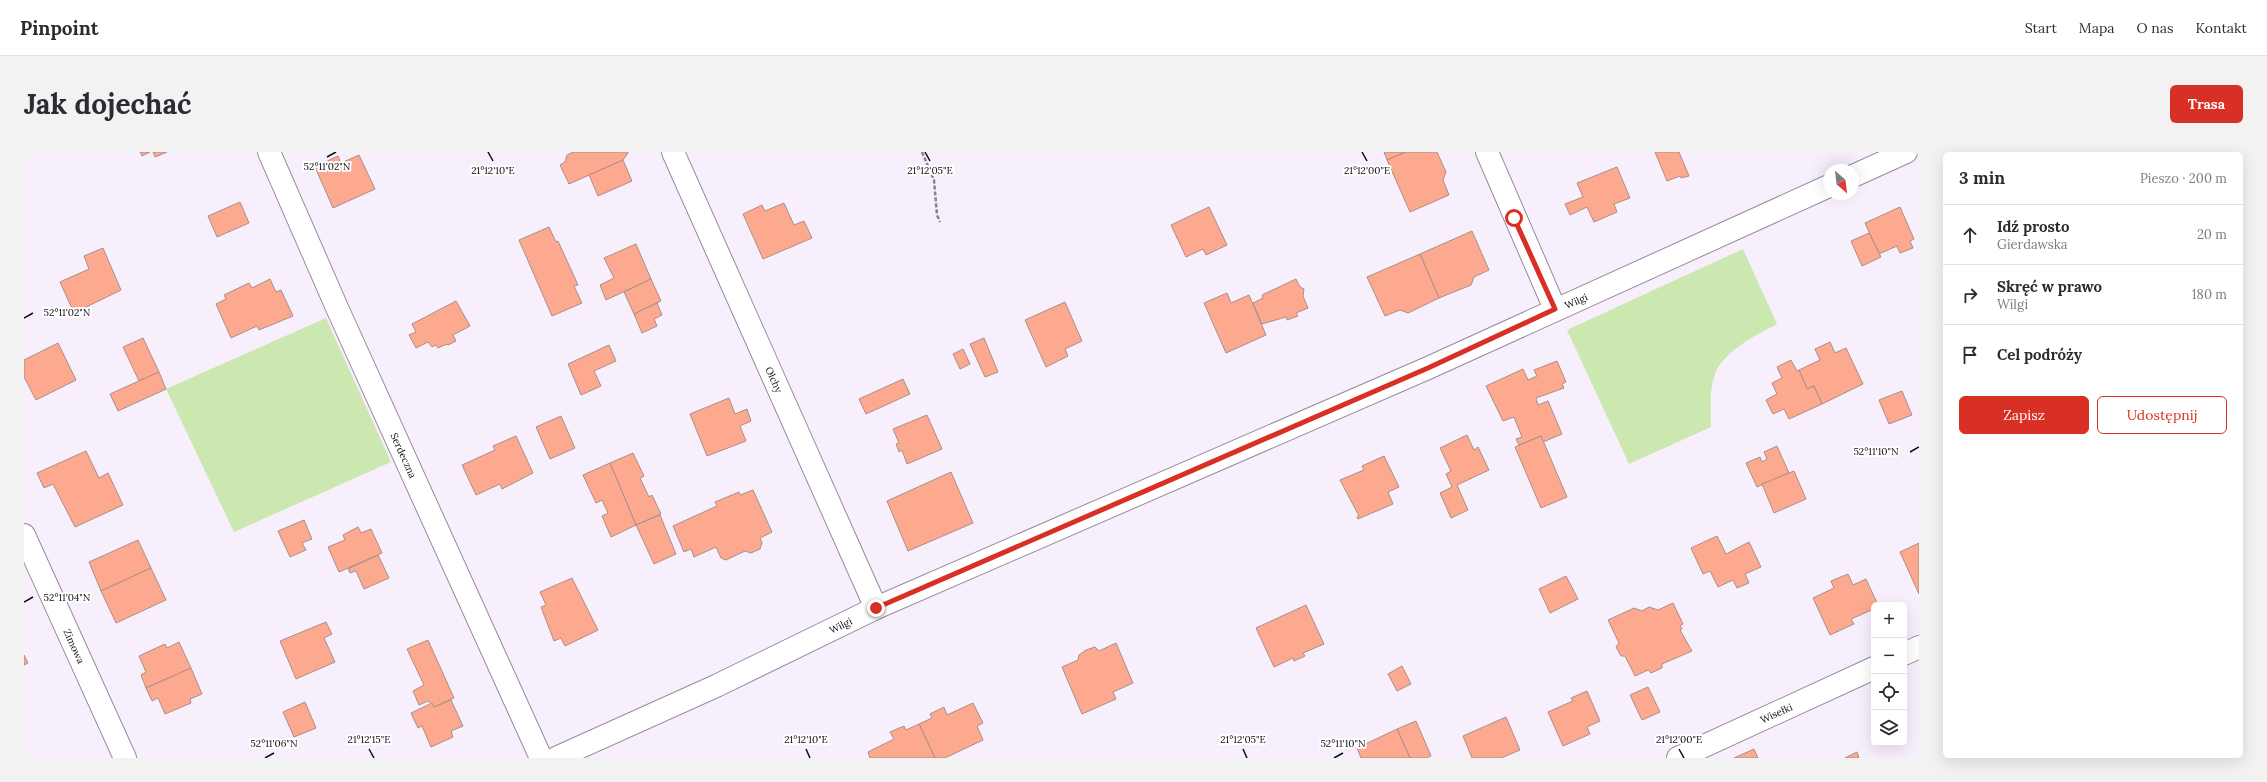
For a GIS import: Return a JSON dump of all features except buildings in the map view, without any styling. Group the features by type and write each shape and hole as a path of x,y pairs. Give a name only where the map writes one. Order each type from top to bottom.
{"street":[{"name":"Serdeczna","path":"269,152 338,310 541,758"},
{"name":"Olchy","path":"673,152 876,608"},
{"path":"1487,152 1555,309"},
{"path":"1859,173 1906,152"},
{"name":"Wilgi","path":"556,758 716,686 876,608 1428,368 1555,309 1823,189"},
{"name":"Zimowa","path":"24,535 124,758"},
{"path":"1907,653 1919,647"},
{"name":"Wisełki","path":"1678,758 1871,669"}],"path":[{"path":"922,152 934,180 936,210 940,222"}],"green space":[{"path":"1743,249 1777,324 1749,339 1723,360 1714,377 1711,389 1711,427 1629,464 1567,330"},
{"path":"326,318 391,462 234,532 166,389"}],"route":[{"path":"876,608 1428,368 1555,309 1514,218"}]}
